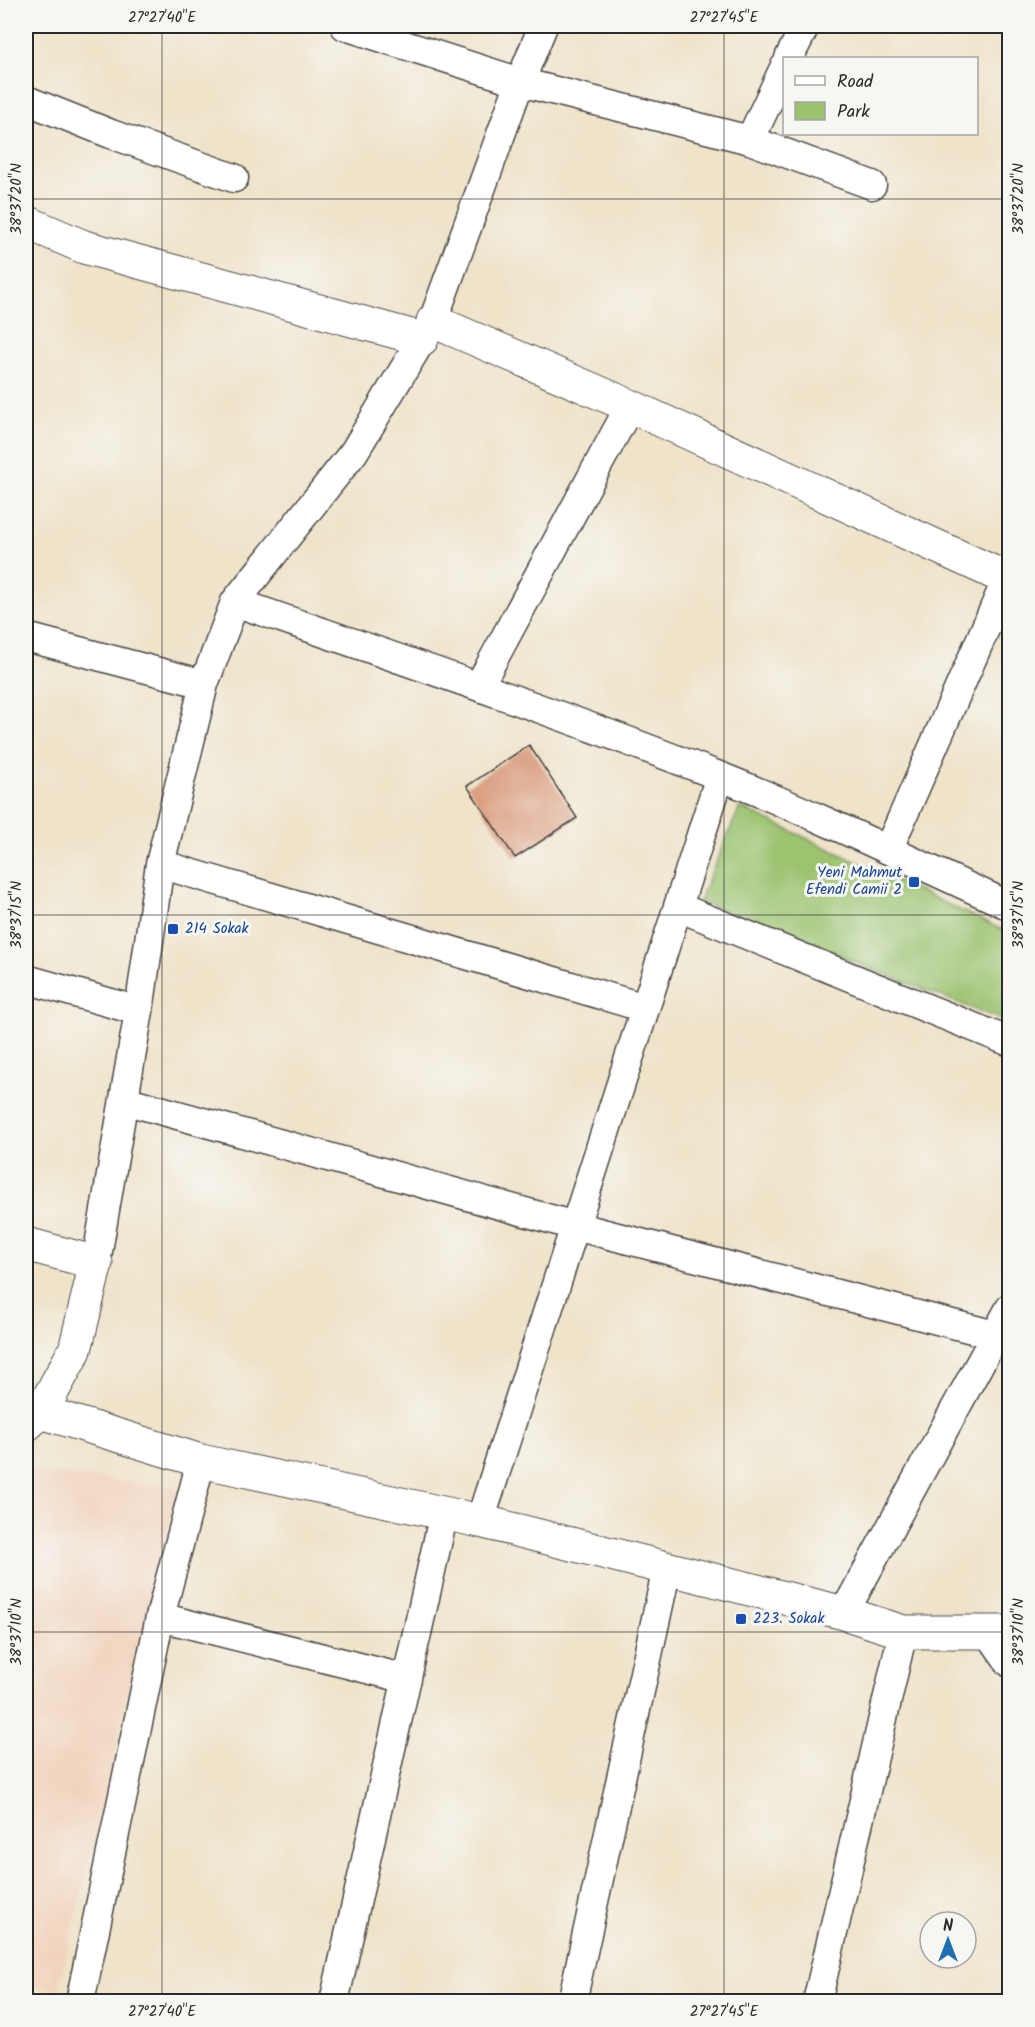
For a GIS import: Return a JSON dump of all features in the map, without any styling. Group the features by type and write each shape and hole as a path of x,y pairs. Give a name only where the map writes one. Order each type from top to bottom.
{"street":[{"path":"345,26 520,82 750,140 872,185"},
{"path":"543,26 428,330 354,452 235,602 204,684 160,864 139,1011 96,1263 75,1350 33,1418 201,1461 480,1521 844,1613 903,1632 999,1632 1010,1663"},
{"path":"790,57 805,26"},
{"path":"750,140 783,70"},
{"path":"26,100 111,134 234,178"},
{"path":"26,222 84,247 428,330 630,406 1008,580 888,850"},
{"path":"479,686 630,406"},
{"path":"235,602 479,686 720,776 1010,906"},
{"path":"26,637 204,684"},
{"path":"480,1521 720,776"},
{"path":"160,864 645,1008"},
{"path":"678,907 1010,1042"},
{"path":"26,979 139,1011"},
{"path":"124,1100 574,1226 995,1335"},
{"path":"26,1244 96,1263"},
{"path":"844,1613 1010,1308"},
{"path":"80,2001 160,1617 201,1461"},
{"path":"334,2001 444,1513"},
{"path":"572,2001 667,1568"},
{"path":"160,1617 407,1679"},
{"path":"817,2001 903,1632"}],"shaded area":[{"path":"29,1471 178,1487 58,1992 26,1984 26,1474"}],"green space":[{"path":"740,807 1009,933 1009,1023 699,901"}],"building":[{"path":"529,745 577,818 515,858 467,786"}],"place":[{"name":"Yeni Mahmut Efendi Camii 2","path":"914,882"},
{"name":"214 Sokak","path":"173,929"},
{"name":"223. Sokak","path":"741,1619"}]}
